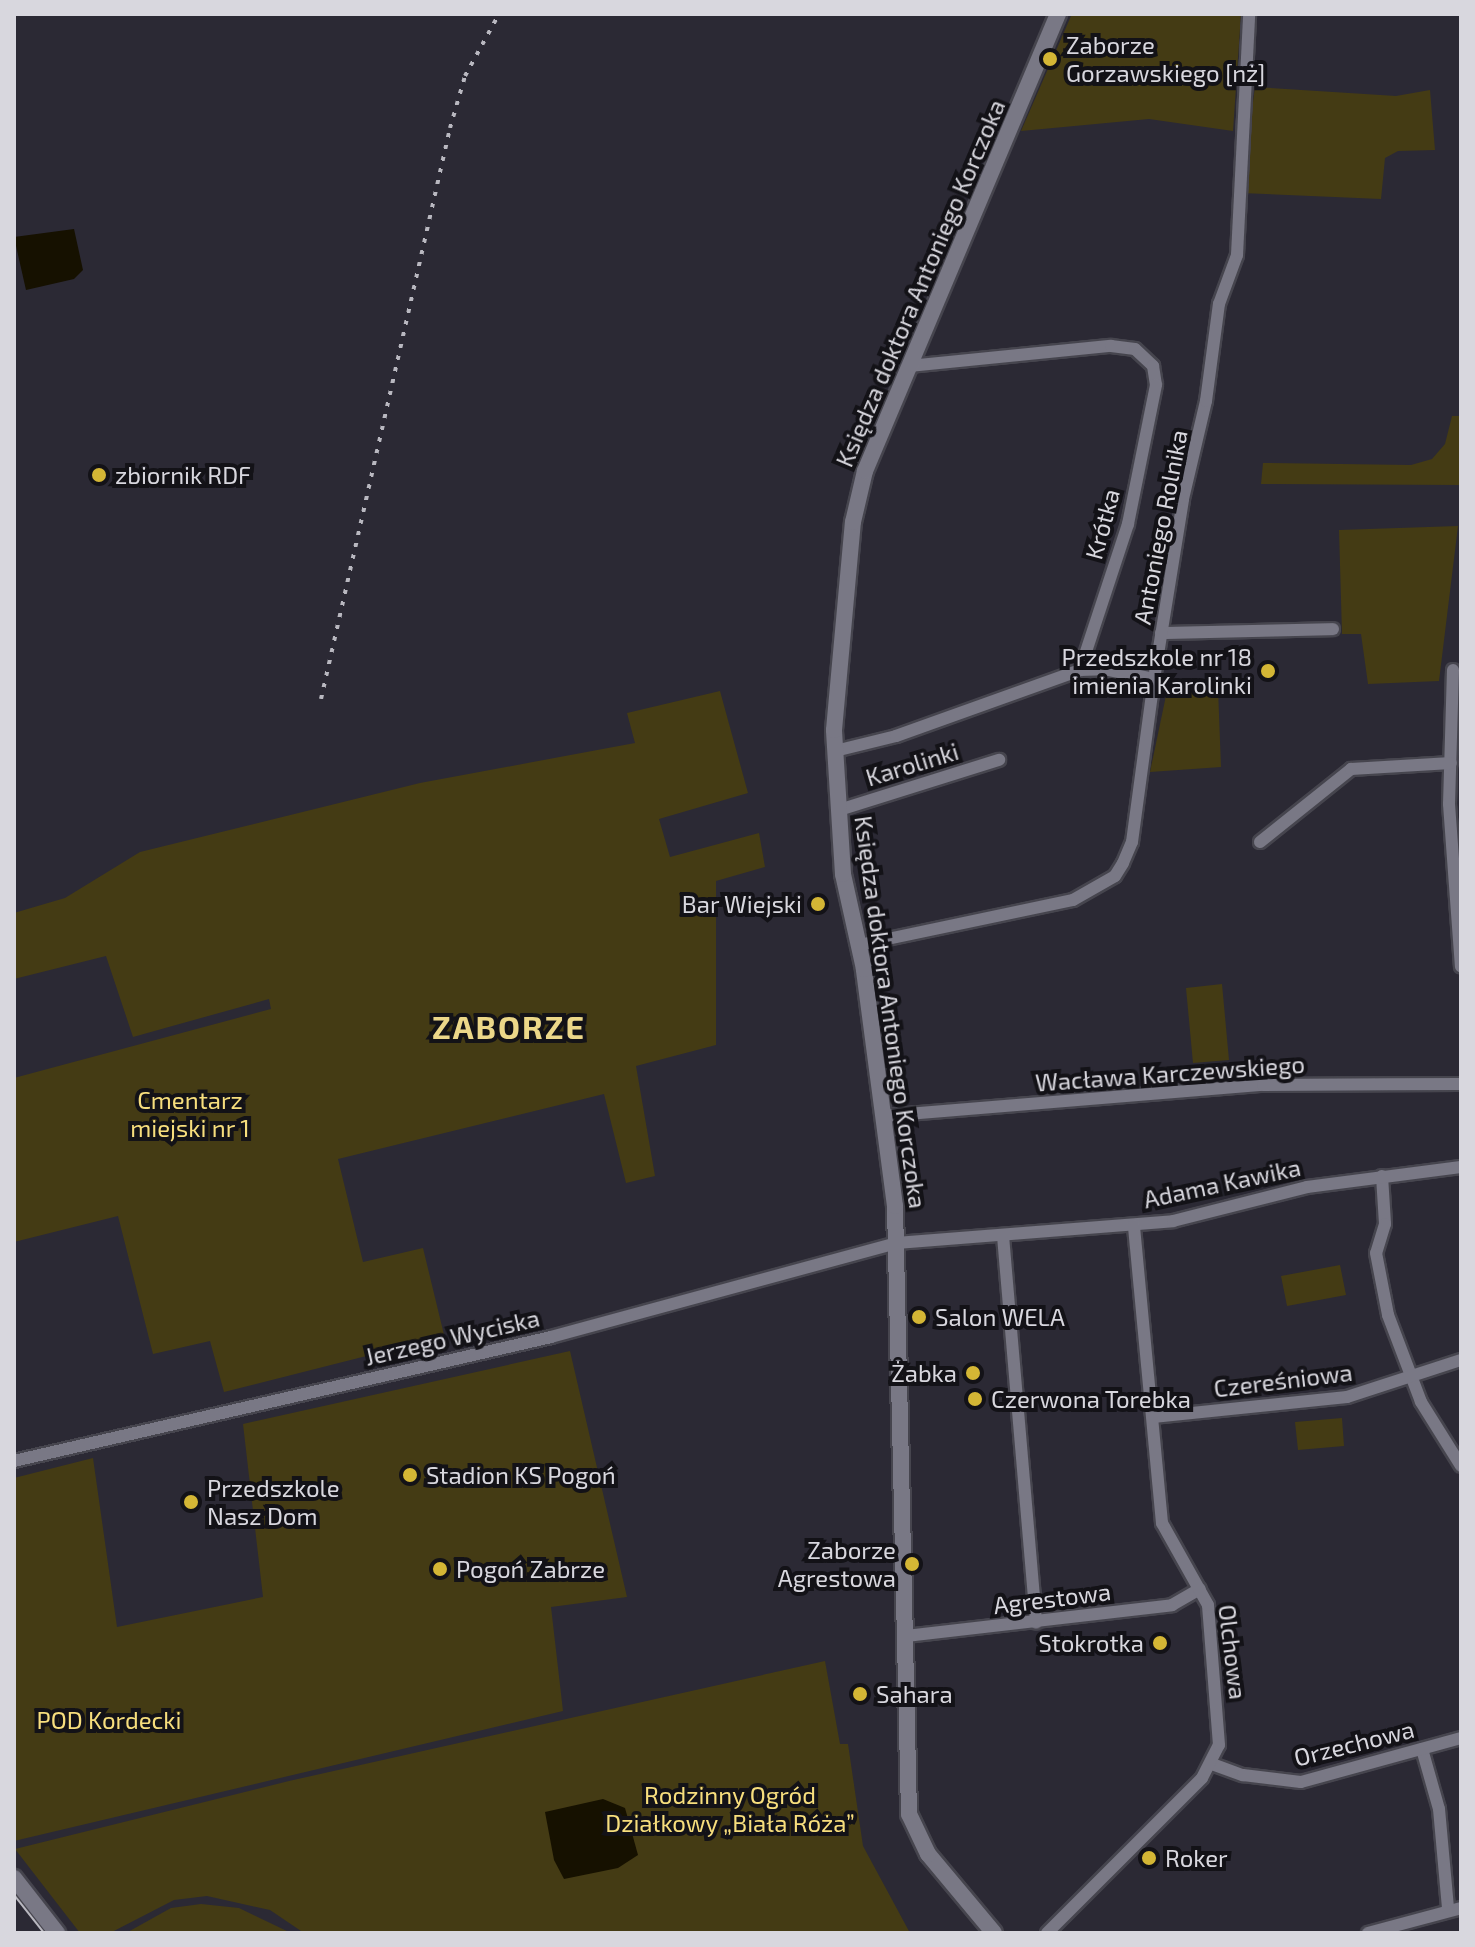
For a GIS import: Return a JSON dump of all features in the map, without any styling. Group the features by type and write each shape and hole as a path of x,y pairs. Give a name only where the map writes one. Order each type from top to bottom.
{"street":[{"name":"Księdza doktora Antoniego Korczoka","path":"994,1933 928,1854 909,1814 896,1243 883,1116 859,945 847,897 835,751 853,522 865,471 1058,14"},
{"name":"Antoniego Rolnika","path":"859,945 1073,900 1115,876 1132,842 1161,633 1206,401 1219,304 1237,255 1249,14"},
{"name":"Krótka","path":"909,366 1128,346 1153,366 1156,385 1128,524 1080,670"},
{"path":"1161,633 1333,629"},
{"path":"835,751 882,740 1080,670 1104,669 1154,679"},
{"path":"1453,670 1451,763 1461,967"},
{"name":"Karolinki","path":"839,810 999,760"},
{"path":"1260,842 1351,769 1451,763"},
{"name":"Wacława Karczewskiego","path":"883,1116 1245,1086 1461,1084"},
{"name":"Adama Kawika","path":"896,1243 1134,1225 1382,1176 1461,1167"},
{"path":"1382,1176 1385,1224 1376,1253 1388,1315 1409,1377 1461,1466"},
{"name":"Olchowa","path":"1134,1225 1162,1523 1200,1589 1211,1618 1220,1736 1212,1764"},
{"path":"1003,1236 1036,1623"},
{"name":"Jerzego Wyciska","path":"14,1461 539,1340 896,1243"},
{"name":"Czereśniowa","path":"1153,1417 1347,1397 1461,1360"},
{"name":"Agrestowa","path":"906,1636 1172,1605 1200,1589"},
{"name":"Orzechowa","path":"1212,1764 1243,1775 1301,1782 1461,1738"},
{"path":"1368,1933 1454,1908 1439,1809 1422,1749"},
{"path":"1047,1933 1212,1764"},
{"path":"14,1878 57,1933"}],"green space":[{"path":"1241,14 1233,131 1149,119 1021,131 1071,16"},
{"path":"1255,87 1396,96 1430,90 1435,150 1398,151 1385,158 1381,199 1241,193"},
{"path":"1452,416 1461,416 1461,485 1261,484 1263,463 1411,465 1432,459 1445,444"},
{"path":"1458,526 1439,681 1368,684 1361,634 1342,634 1339,530"},
{"path":"1168,686 1218,688 1221,767 1150,772"},
{"name":"Cmentarz miejski nr 1","path":"720,691 748,793 659,819 670,857 759,833 765,867 716,881 716,1045 636,1066 655,1176 626,1183 604,1094 338,1159 363,1262 423,1248 446,1343 392,1356 390,1350 224,1392 210,1341 153,1354 118,1216 14,1242 14,1078 271,1009 269,999 133,1037 106,956 14,979 14,913 65,898 140,852 420,783 635,743 627,713"},
{"path":"1222,984 1229,1060 1193,1063 1186,988"},
{"path":"1340,1265 1346,1295 1287,1306 1281,1276"},
{"name":"Pogoń Zabrze","path":"570,1351 627,1597 551,1607 563,1711 14,1841 14,1478 93,1458 117,1627 263,1597 243,1424"},
{"path":"1342,1418 1344,1446 1298,1450 1295,1422"},
{"name":"Rodzinny Ogród Działkowy „Biała Róża”","path":"825,1661 840,1744 848,1744 863,1846 910,1933 304,1933 270,1910 207,1896 174,1900 110,1933 80,1933 15,1849 289,1781"},
{"path":"201,1904 239,1908 291,1933 126,1933 171,1908"}],"shaded area":[{"path":"74,229 83,270 74,279 26,290 14,237"},
{"path":"603,1799 625,1808 638,1855 618,1868 564,1879 554,1860 545,1812"}],"tram line":[{"path":"14,1895 44,1933"}],"railway":[{"path":"321,699 450,128 465,76 499,14"}],"place":[{"name":"Zaborze Gorzawskiego [nż]","path":"1050,59"},
{"name":"zbiornik RDF","path":"99,475"},
{"name":"Przedszkole nr 18 imienia Karolinki","path":"1268,671"},
{"name":"Bar Wiejski","path":"818,904"},
{"name":"Salon WELA","path":"919,1317"},
{"name":"Żabka","path":"973,1373"},
{"name":"Czerwona Torebka","path":"975,1399"},
{"name":"Stadion KS Pogoń","path":"410,1475"},
{"name":"Przedszkole Nasz Dom","path":"191,1502"},
{"name":"Zaborze Agrestowa","path":"912,1564"},
{"name":"Pogoń Zabrze","path":"440,1569"},
{"name":"Stokrotka","path":"1160,1643"},
{"name":"Sahara","path":"860,1694"},
{"name":"Roker","path":"1149,1858"}],"district":[{"name":"ZABORZE","path":"509,1026"}],"park label":[{"name":"POD Kordecki","path":"109,1720"}]}
